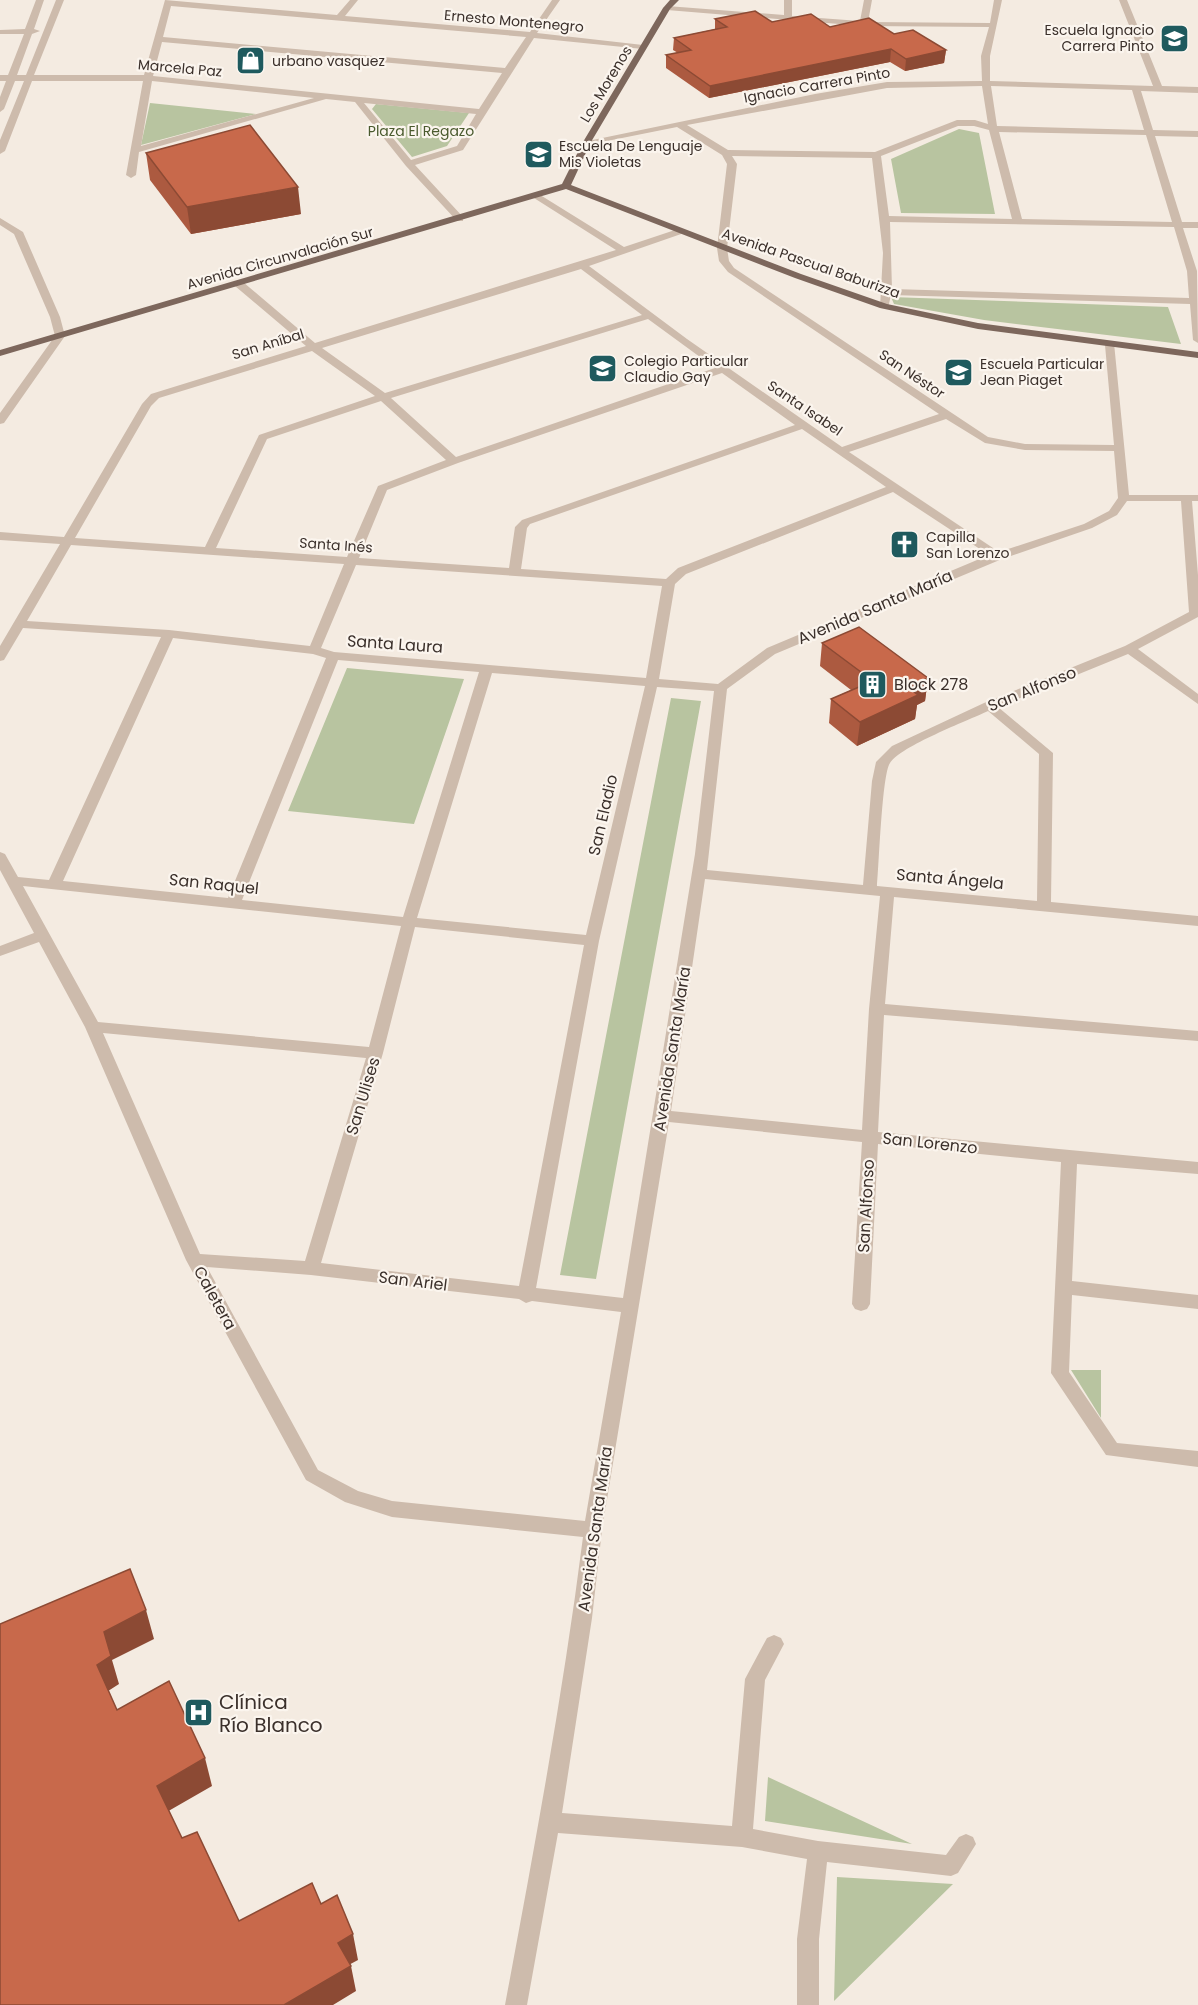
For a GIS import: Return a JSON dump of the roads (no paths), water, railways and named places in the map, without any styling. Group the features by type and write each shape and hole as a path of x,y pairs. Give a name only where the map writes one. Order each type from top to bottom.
{"main road":[{"name":"Los Morenos","path":"566,186 587,142 643,47 675,0"},
{"name":"Avenida Circunvalación Sur","path":"0,353 566,186"},
{"name":"Avenida Pascual Baburizza","path":"566,186 722,248 884,306 978,326 1198,355"}],"street":[{"path":"0,109 40,0"},
{"path":"0,151 4,131 30,78 60,0"},
{"path":"338,19 354,0"},
{"path":"544,0 556,0"},
{"path":"409,164 460,148 507,71 556,0"},
{"path":"788,0 789,18"},
{"path":"864,24 868,0"},
{"path":"998,0 985,60 986,83 994,129 1018,223"},
{"path":"1123,0 1138,32 1158,88"},
{"path":"130,175 148,78 168,2"},
{"name":"Ernesto Montenegro","path":"168,2 643,47"},
{"path":"667,9 864,24 994,25"},
{"path":"0,32 49,31"},
{"path":"157,39 507,71"},
{"name":"Marcela Paz","path":"0,78 148,78 482,112"},
{"name":"Ignacio Carrera Pinto","path":"587,142 865,87 986,83 1198,90"},
{"path":"1136,88 1195,272 1193,301 1198,340"},
{"path":"134,151 330,96"},
{"path":"357,99 409,164 460,219"},
{"path":"726,153 876,155 957,123 975,123 994,129 1198,134"},
{"path":"679,124 726,153 732,164 722,248"},
{"path":"876,155 884,219 888,292 884,306"},
{"path":"537,196 622,250"},
{"path":"884,219 1198,225"},
{"path":"0,221 18,232 56,317 60,336 0,421"},
{"name":"San Aníbal","path":"0,657 150,399 162,392 582,265 681,231"},
{"name":"San Néstor","path":"722,248 724,261 731,270 985,440 1008,445 1120,448"},
{"name":"Santa Isabel","path":"582,265 722,370 893,488 998,555"},
{"path":"239,284 312,346 383,397 454,461"},
{"path":"888,292 1193,301"},
{"path":"209,550 263,437 383,397 648,316"},
{"path":"1110,345 1124,498 1192,498"},
{"path":"314,650 382,488 454,461 722,370"},
{"path":"840,451 946,415"},
{"path":"514,573 521,527 526,522 804,425"},
{"path":"669,583 682,571 893,488"},
{"name":"Avenida Santa María","path":"516,2005 550,1822 582,1618 593,1530 662,1116 699,874 721,688 771,651 998,555 1088,526 1113,513 1124,498"},
{"name":"San Alfonso","path":"870,891 879,781 883,762 897,749 989,706 1129,649 1195,614 1192,498"},
{"name":"Santa Inés","path":"0,536 669,583"},
{"name":"San Eladio","path":"526,1296 592,941 652,682 669,583"},
{"path":"20,624 169,634 314,650 333,656"},
{"path":"54,885 169,634"},
{"path":"1129,649 1198,700"},
{"name":"Santa Laura","path":"233,905 333,656 721,688"},
{"name":"San Ulises","path":"311,1268 375,1053 409,922 487,668"},
{"path":"989,706 1046,753 1044,906"},
{"name":"Caletera","path":"0,857 93,1027 194,1260 312,1475 336,1492 362,1502 409,1513 593,1530"},
{"name":"Santa Ángela","path":"699,874 1198,921"},
{"name":"San Raquel","path":"15,881 592,941"},
{"name":"San Alfonso","path":"861,1304 877,1009 887,892"},
{"path":"0,951 44,935"},
{"path":"877,1009 1198,1036"},
{"path":"93,1027 375,1053"},
{"name":"San Lorenzo","path":"662,1116 1198,1168"},
{"path":"1069,1157 1060,1373 1112,1450 1198,1459"},
{"name":"San Ariel","path":"194,1260 311,1268 526,1296 631,1306"},
{"path":"1064,1287 1198,1302"},
{"path":"742,1837 755,1679 774,1644"},
{"path":"550,1822 742,1837 818,1851 951,1866 966,1844"},
{"path":"808,2005 808,1940 818,1851"}],"place":[{"name":"Escuela Ignacio Carrera Pinto","path":"1175,38"},
{"name":"urbano vasquez","path":"251,61"},
{"name":"Escuela De Lenguaje Mis Violetas","path":"538,154"},
{"name":"Colegio Particular Claudio Gay","path":"603,369"},
{"name":"Escuela Particular Jean Piaget","path":"959,372"},
{"name":"Capilla San Lorenzo","path":"905,545"},
{"name":"Block 278","path":"873,684"},
{"name":"Clínica Río Blanco","path":"198,1713"}],"park label":[{"name":"Plaza El Regazo","path":"421,131"}]}
